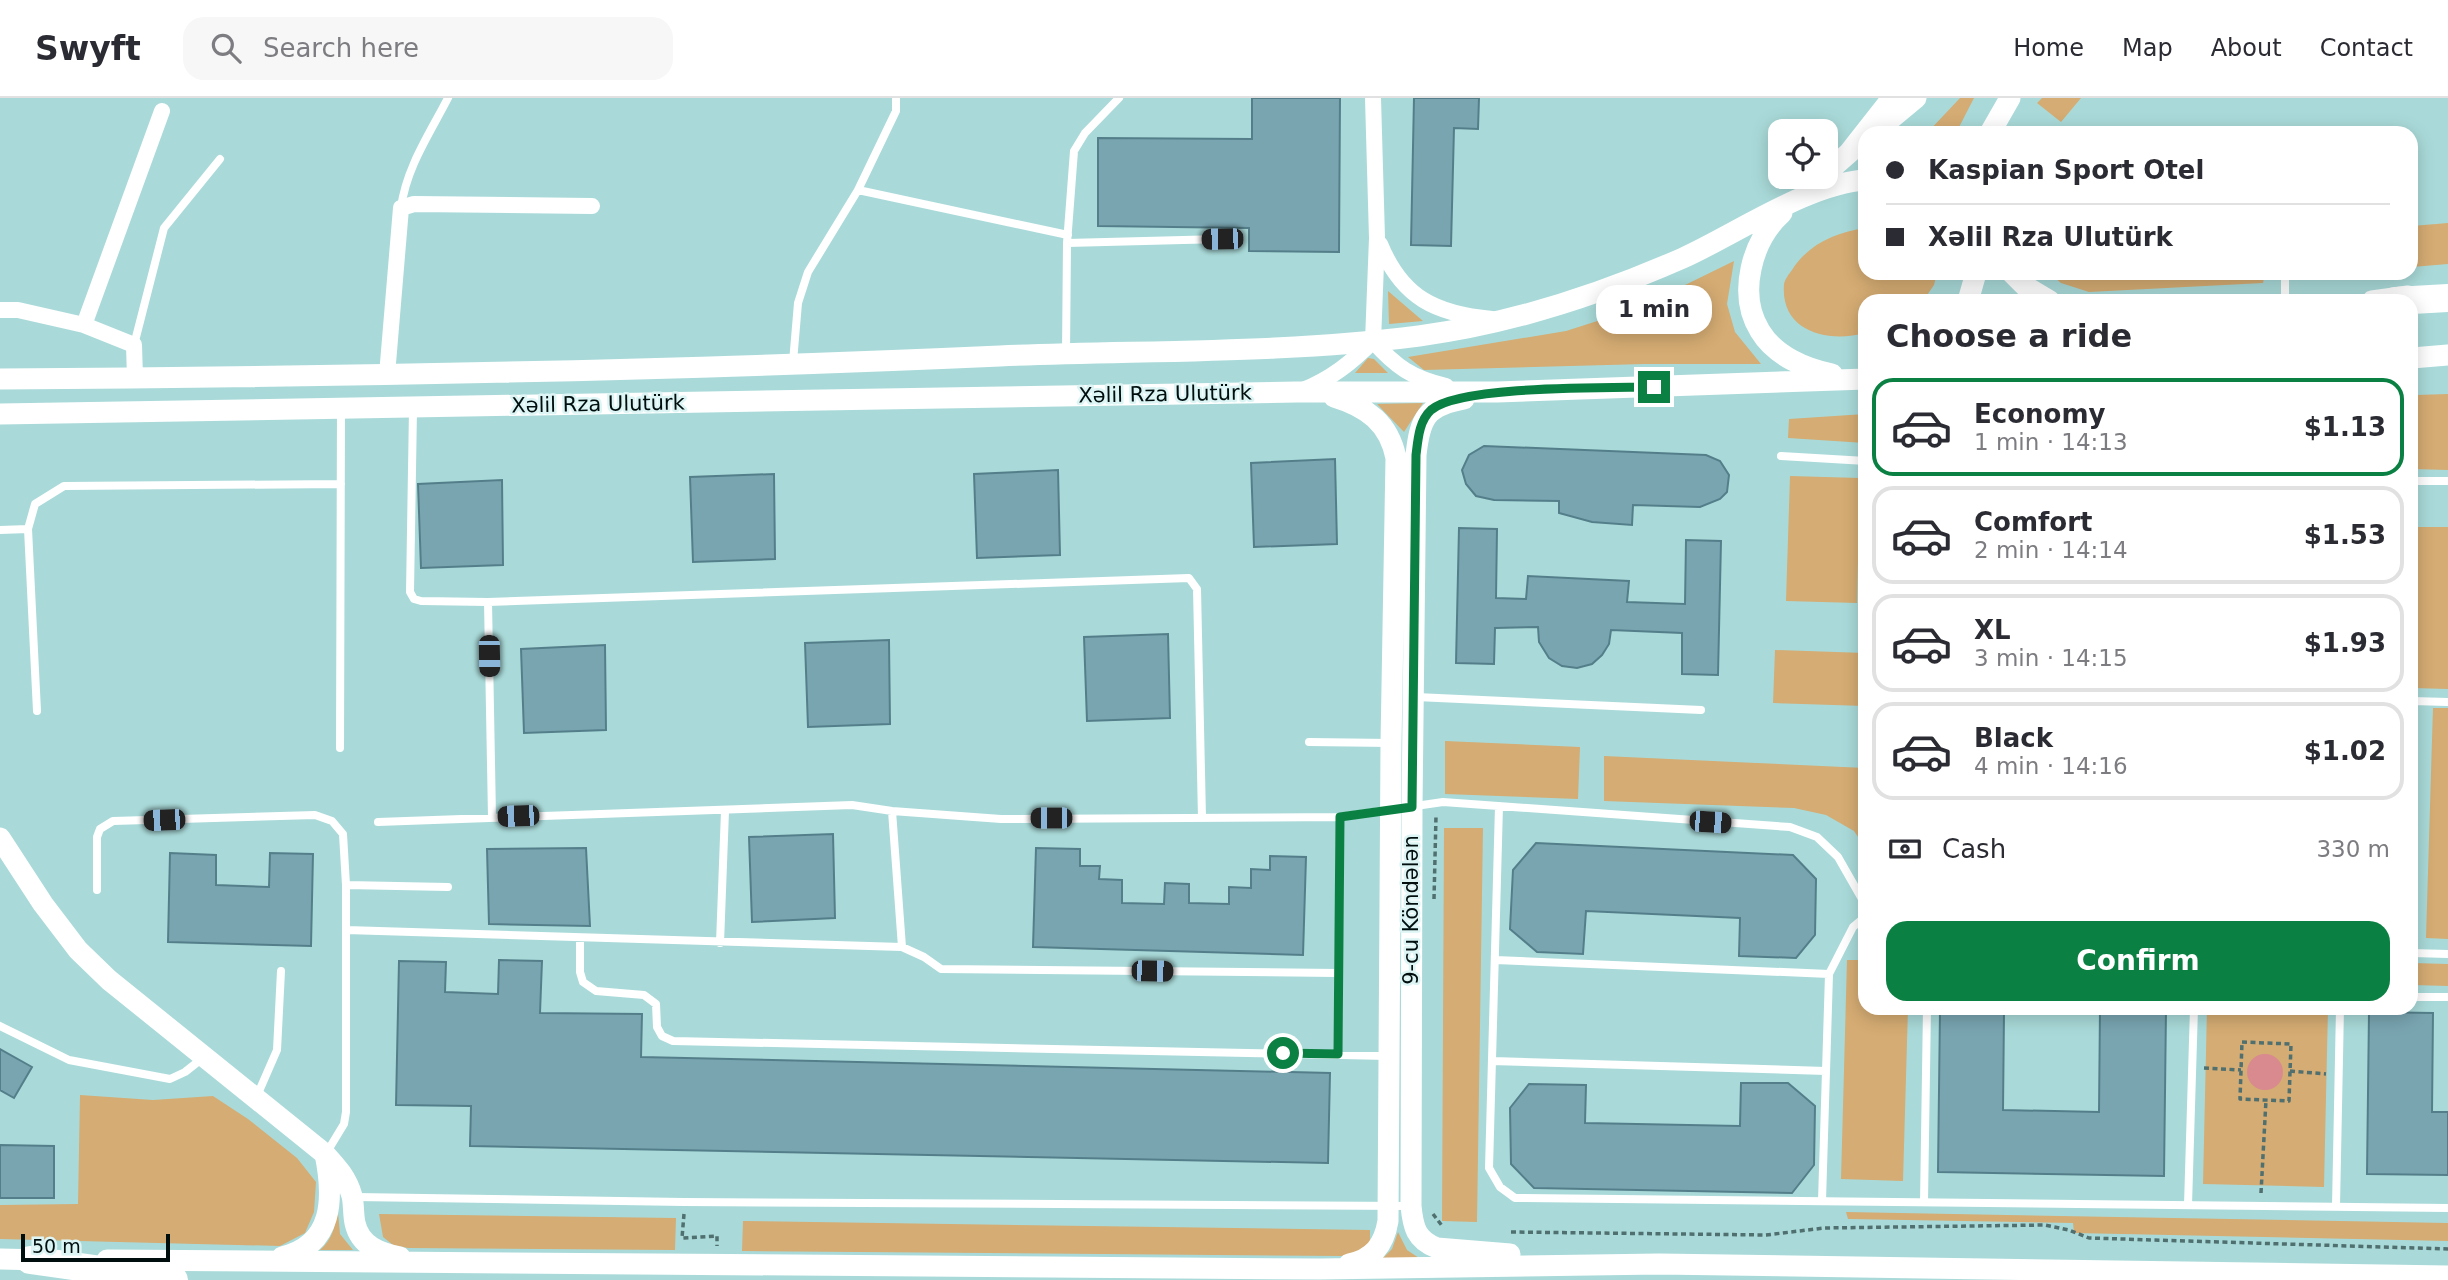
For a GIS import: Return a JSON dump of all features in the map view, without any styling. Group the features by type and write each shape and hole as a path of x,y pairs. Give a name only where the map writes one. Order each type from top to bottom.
{"highway":[{"path":"2418,300 2448,298"},
{"path":"30,1260 174,1280"}],"main road":[{"path":"1870,126 1892,98"},
{"path":"1882,126 1916,98"},
{"path":"1994,126 2010,98"},
{"path":"1848,154 1858,141"},
{"path":"1838,163 1858,146"},
{"path":"1373,341 1506,320 1618,284 1723,239 1795,201 1834,185 1858,181"},
{"path":"1808,189 1772,222 1758,245 1751,265 1751,309 1760,331 1774,348 1790,359 1819,371 1858,378"},
{"path":"2019,280 2038,294"},
{"path":"2418,294 2448,290"},
{"name":"Xəlil Rza Ulutürk","path":"0,379 467,374 793,365 1279,347 1373,341"},
{"path":"2418,359 2448,358"},
{"path":"467,374 468,407"},
{"name":"Xəlil Rza Ulutürk","path":"3,418 412,407 1297,392 1497,392 1858,379"},
{"name":"9-cu Köndələn","path":"1297,392 1330,396 1362,408 1383,425 1394,446 1396,458 1391,743 1401,809 1420,1206 1417,1235 1437,1248 1658,1264"},
{"name":"9-cu Köndələn","path":"1320,1269 1358,1262 1377,1251 1386,1232 1389,1206 1389,1056 1401,809 1413,697 1416,455 1419,433 1424,419 1440,404 1497,392"},
{"path":"0,838 43,904 78,950 127,996 325,1154 340,1170 352,1197 355,1224 367,1244 390,1255 431,1263"},
{"path":"258,1262 306,1248 321,1229 328,1216 330,1201 325,1154"},
{"path":"0,1259 1320,1269 1658,1264 2448,1276"}],"street":[{"path":"1373,98 1377,238 1373,341 1389,359 1417,378 1447,387 1497,392"},
{"path":"84,325 162,111"},
{"path":"387,375 401,208 414,204 592,206"},
{"path":"1377,238 1390,267 1403,285"},
{"path":"1374,297 1378,285 1385,278 1395,280 1427,302 1453,314 1506,320"},
{"path":"0,310 18,310 84,325 134,345 135,378"},
{"path":"1297,392 1331,377 1373,341"}],"lane":[{"path":"401,208 403,189 410,172 448,98"},
{"path":"793,365 798,303 808,272 858,190 896,111 897,98"},
{"path":"1066,353 1068,239 1074,151 1085,133 1119,98"},
{"path":"134,345 164,228 220,159"},
{"path":"858,190 1068,239 1222,239"},
{"path":"412,407 410,592 414,599 421,601 488,602 1189,578 1197,589 1202,818"},
{"path":"340,748 341,409"},
{"path":"1781,456 1858,461"},
{"path":"2418,481 2448,481"},
{"path":"37,711 28,529 35,504 64,486 341,484"},
{"path":"0,530 28,529"},
{"path":"488,602 492,817"},
{"path":"1413,697 1701,710"},
{"path":"2418,701 2448,702"},
{"path":"1309,742 1391,743"},
{"path":"378,822 852,805 892,811 1000,819 1340,817 1436,803 1790,827 1817,837 1838,856 1858,892"},
{"path":"1499,806 1489,1168 1500,1187 1515,1198 2448,1208"},
{"path":"720,943 725,811"},
{"path":"892,811 902,947"},
{"path":"97,890 97,837 100,829 113,821 315,815 332,821 343,834 346,885 346,1112 344,1124 325,1154"},
{"path":"1338,1054 1340,817"},
{"path":"346,885 448,887"},
{"path":"1822,1201 1829,974 1853,927 1858,923"},
{"path":"346,930 902,947 941,969 1337,973"},
{"path":"580,939 580,972 583,982 596,990 644,995 656,1004 657,1027 662,1036 673,1041 1389,1056"},
{"path":"2418,953 2448,954"},
{"path":"1495,960 1829,974"},
{"path":"255,1098 277,1051 281,971"},
{"path":"2418,997 2448,997"},
{"path":"1924,1202 1927,1015"},
{"path":"2188,1205 2194,1015"},
{"path":"2336,1206 2340,1015"},
{"path":"0,1026 69,1060 170,1079 185,1073 204,1057"},
{"path":"1492,1061 1826,1071"},
{"path":"352,1197 684,1202 1420,1206"}],"path":[{"path":"1434,900 1436,803"},
{"path":"2242,1042 2291,1044 2290,1072 2289,1101 2240,1099 2242,1042"},
{"path":"2192,1067 2241,1070"},
{"path":"2290,1072 2339,1074"},
{"path":"2260,1206 2266,1100"},
{"path":"684,1202 682,1238 717,1236"},
{"path":"1420,1206 1446,1231"},
{"path":"1501,1232 1766,1235 1824,1228 2045,1225 2089,1238 2448,1249"}],"shaded area":[{"path":"1960,98 1974,98 1960,126 1934,126"},
{"path":"2042,98 2081,98 2061,122 2037,103"},
{"path":"2448,223 2448,264 2418,266 2418,226"},
{"path":"1858,230 1858,280 1935,280 1928,294 1858,294 1858,334 1822,335 1798,323 1790,313 1785,300 1784,284 1806,253 1824,241"},
{"path":"1734,261 1727,304 1735,332 1761,364 1424,370 1408,357 1566,331 1638,308"},
{"path":"2057,280 2264,280 2263,283 2089,292"},
{"path":"1388,291 1423,321 1389,324"},
{"path":"1368,358 1374,359 1388,373 1355,373"},
{"path":"2448,394 2448,470 2418,469 2418,395"},
{"path":"1423,403 1404,432 1377,404"},
{"path":"1858,414 1858,443 1788,438 1789,419"},
{"path":"1790,476 1858,478 1857,603 1786,601"},
{"path":"2418,527 2448,527 2448,689 2418,688"},
{"path":"1775,650 1858,653 1858,706 1773,703"},
{"path":"2433,708 2448,708 2448,939 2426,938"},
{"path":"1445,741 1580,747 1578,799 1445,794"},
{"path":"1604,756 1858,768 1858,837 1854,831 1826,815 1794,808 1604,801"},
{"path":"1444,828 1483,828 1477,1222 1442,1221"},
{"path":"1847,960 1858,960 1858,1015 1908,1015 1903,1181 1841,1179"},
{"path":"2418,963 2448,964 2448,986 2418,985"},
{"path":"2207,1015 2328,1015 2324,1187 2203,1184"},
{"path":"2265,1054 2278,1059 2283,1072 2278,1085 2265,1090 2252,1085 2247,1072 2252,1059"},
{"path":"80,1095 153,1100 213,1096 248,1119 297,1158 316,1182 314,1212 305,1233 280,1246 0,1239 0,1205 78,1204"},
{"path":"338,1212 340,1234 353,1250 320,1250 330,1237"},
{"path":"1846,1212 2448,1223 2448,1241 2074,1233 2073,1223 1848,1219"},
{"path":"379,1214 676,1218 675,1250 408,1248 393,1245 383,1237"},
{"path":"743,1221 1370,1230 1370,1241 1365,1250 1343,1256 742,1251"},
{"path":"1398,1232 1407,1250 1419,1258 1382,1259 1392,1249"}],"building":[{"path":"1252,98 1340,98 1339,252 1249,251 1249,228 1098,226 1098,138 1252,139"},
{"path":"1414,98 1479,98 1478,129 1454,128 1451,246 1411,245"},
{"path":"1484,446 1706,455 1720,461 1729,475 1727,492 1720,499 1700,507 1633,505 1632,525 1592,522 1559,513 1559,501 1494,500 1476,496 1466,484 1462,470 1469,455"},
{"path":"1335,459 1337,544 1254,547 1251,463"},
{"path":"1058,470 1060,555 977,558 974,474"},
{"path":"774,474 775,559 693,562 690,477"},
{"path":"502,480 503,565 421,568 418,484"},
{"path":"1459,528 1497,529 1496,598 1526,599 1528,576 1629,581 1627,602 1685,604 1686,540 1721,541 1718,675 1682,674 1682,633 1611,630 1609,644 1602,655 1592,664 1577,668 1562,666 1549,658 1539,642 1538,627 1495,628 1494,664 1456,663"},
{"path":"1168,634 1170,718 1087,721 1084,637"},
{"path":"889,640 890,724 808,727 805,643"},
{"path":"605,645 606,730 524,733 521,649"},
{"path":"833,834 835,918 752,922 749,837"},
{"path":"1536,843 1793,855 1816,879 1815,935 1796,958 1739,956 1740,918 1586,911 1583,954 1537,952 1510,929 1513,870"},
{"path":"586,848 590,926 489,924 487,849"},
{"path":"1036,848 1080,849 1080,866 1100,866 1099,879 1122,880 1122,903 1164,904 1165,883 1189,884 1189,903 1229,904 1229,887 1251,888 1251,869 1270,870 1270,856 1306,857 1303,955 1033,947"},
{"path":"170,853 216,855 216,885 269,887 270,853 313,854 311,946 168,942"},
{"path":"499,960 542,961 540,1013 642,1014 641,1057 1330,1073 1328,1163 470,1146 471,1106 396,1105 399,961 446,962 445,992 498,994"},
{"path":"2433,1013 2432,1112 2448,1112 2448,1175 2367,1174 2369,1015"},
{"path":"1940,1015 2004,1015 2003,1110 2099,1112 2100,1015 2166,1015 2164,1176 1938,1172"},
{"path":"0,1049 32,1067 14,1098 0,1090"},
{"path":"1741,1083 1788,1083 1815,1106 1814,1165 1792,1193 1534,1188 1511,1164 1510,1108 1529,1084 1586,1085 1585,1123 1740,1126"},
{"path":"0,1145 54,1146 54,1198 0,1198"}],"route":[{"path":"1283,1053 1338,1054 1340,817 1412,807 1416,455 1424,419 1440,404 1497,392 1654,387"}]}
